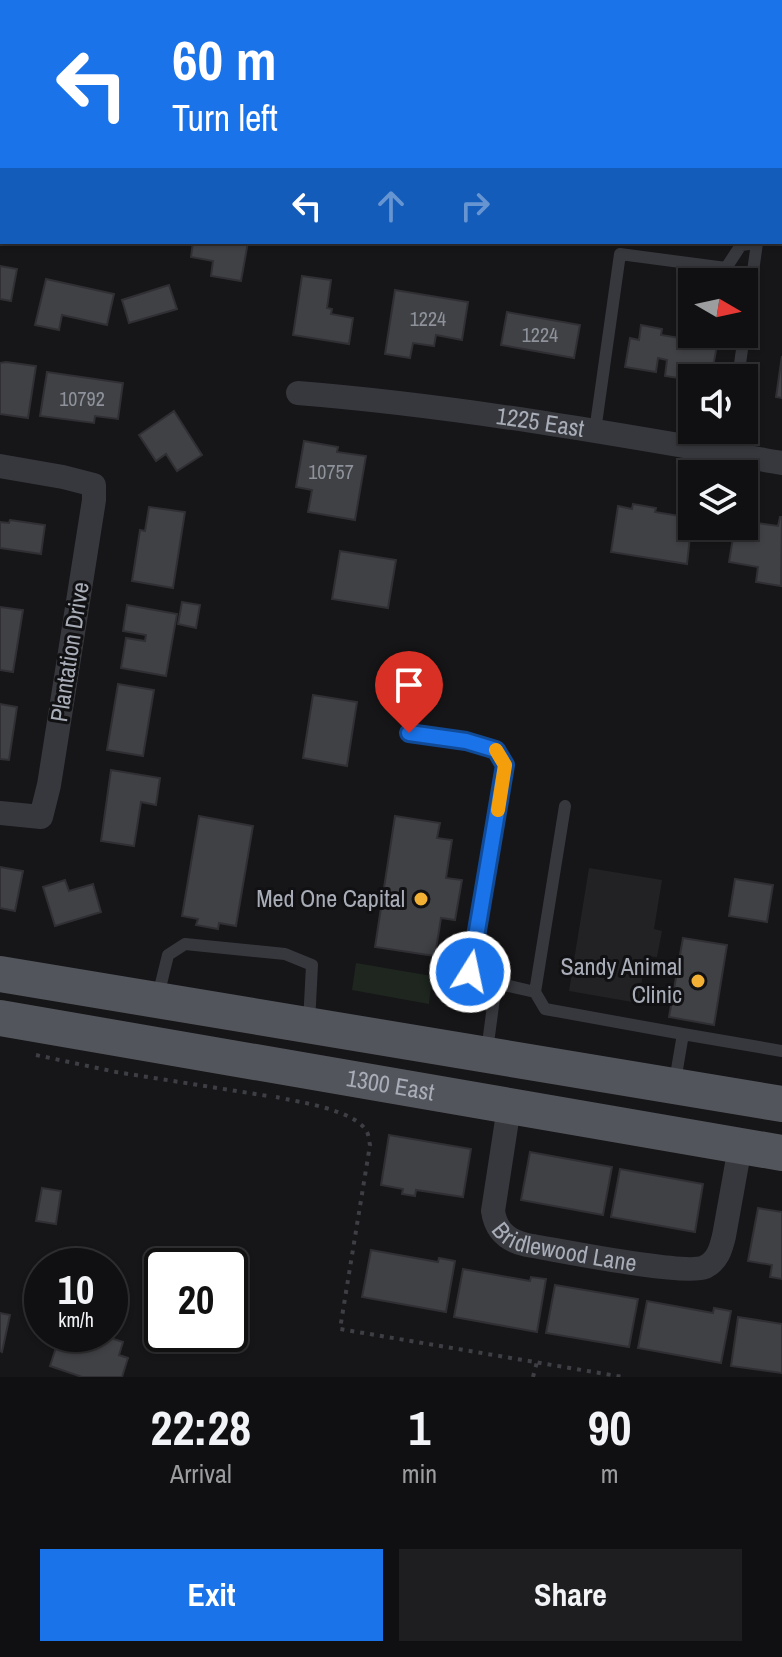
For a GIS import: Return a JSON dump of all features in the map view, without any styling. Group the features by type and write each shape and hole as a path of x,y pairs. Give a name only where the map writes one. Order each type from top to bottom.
{"main road":[{"name":"1300 East","path":"0,974 782,1104"},
{"name":"1300 East","path":"0,1018 782,1153"}],"street":[{"name":"1225 East","path":"298,393 359,398 595,431 678,438"},
{"name":"1225 East","path":"734,444 782,463"},
{"name":"Plantation Drive","path":"0,466 94,485 90,532 49,785 41,817 0,813"},
{"name":"Bridlewood Lane","path":"509,1107 492,1201 494,1221 507,1237 527,1245 673,1268 698,1269 709,1265 721,1249 740,1147"}],"lane":[{"path":"595,431 620,254 626,248 726,268 744,244"},
{"path":"740,364 757,244"},
{"path":"409,733 466,741 496,750 505,765 470,972 496,983 535,992"},
{"path":"565,806 535,992 545,1009 782,1051"},
{"path":"156,1001 168,955 185,944 285,954 312,965 309,1026"},
{"path":"486,1055 496,983"},
{"path":"674,1085 683,1034"}],"path":[{"path":"31,1054 116,1072 277,1097 334,1111 356,1120 367,1132 370,1145 340,1329 623,1377"},
{"path":"533,1377 537,1362"}],"shaded area":[{"path":"589,868 662,880 654,929 662,931 657,957 646,956 638,1003 569,991"},
{"path":"356,963 432,976 429,1004 352,990"}],"building":[{"path":"193,244 248,244 241,281 211,276 213,261 191,257"},
{"path":"0,266 17,269 11,301 0,299"},
{"path":"302,276 331,280 327,308 332,309 331,314 353,318 349,344 293,335"},
{"path":"46,279 114,294 107,325 62,315 59,330 35,325"},
{"path":"169,285 177,309 129,323 122,300"},
{"path":"395,290 468,302 462,340 436,335 434,346 413,343 410,358 385,354"},
{"path":"507,312 580,325 574,358 501,345"},
{"path":"641,325 662,329 661,335 678,338 678,348 716,348 714,364 678,364 678,378 665,376 667,360 658,358 656,372 625,367 630,338 639,340"},
{"path":"782,356 782,398 776,397"},
{"path":"0,363 36,366 28,418 0,414"},
{"path":"47,372 123,383 118,419 95,416 94,423 40,416"},
{"path":"174,411 202,455 177,471 166,454 156,461 139,435"},
{"path":"304,441 338,447 337,452 366,456 355,520 308,512 312,490 296,487"},
{"path":"633,504 678,516 678,540 690,540 687,564 611,552 618,506 632,509"},
{"path":"149,507 185,512 173,588 132,581 140,530 145,531"},
{"path":"782,517 781,586 756,582 758,567 729,562 733,540 758,540 758,523 778,526"},
{"path":"10,520 45,525 41,554 0,548 0,522 9,523"},
{"path":"340,551 396,560 388,608 332,599"},
{"path":"182,602 200,605 196,628 178,624"},
{"path":"127,605 177,614 166,676 121,668 126,638 145,641 146,635 123,631"},
{"path":"0,607 23,610 13,672 0,670"},
{"path":"118,684 154,690 143,756 107,750"},
{"path":"313,695 357,702 347,766 303,758"},
{"path":"0,704 17,707 9,760 0,759"},
{"path":"111,770 160,778 156,805 141,802 134,846 101,841"},
{"path":"199,816 253,826 236,926 219,923 218,929 196,925 198,919 182,916"},
{"name":"Med One Capital","path":"395,816 440,823 437,838 452,840 446,878 462,880 455,920 441,918 435,956 375,947"},
{"path":"0,867 23,871 15,911 0,908"},
{"path":"735,879 773,885 767,922 729,916"},
{"path":"65,880 69,891 93,884 101,912 55,926 43,887"},
{"name":"Sandy Animal Clinic","path":"683,938 727,945 714,1025 669,1017"},
{"path":"389,1135 471,1149 463,1197 416,1190 415,1196 402,1194 403,1189 381,1185"},
{"path":"530,1152 612,1167 603,1215 521,1200"},
{"path":"620,1169 703,1184 695,1232 611,1217"},
{"path":"42,1188 61,1191 56,1224 36,1221"},
{"path":"758,1208 782,1212 782,1279 770,1277 772,1265 748,1261"},
{"path":"371,1250 438,1262 439,1258 455,1261 446,1312 362,1297"},
{"path":"463,1269 530,1281 531,1277 546,1279 537,1332 454,1317"},
{"path":"555,1285 638,1299 629,1347 546,1333"},
{"path":"647,1301 713,1313 714,1308 731,1311 721,1363 638,1348"},
{"path":"0,1313 10,1315 2,1352 0,1351"},
{"path":"738,1317 782,1324 782,1373 731,1366"},
{"path":"55,1352 120,1352 119,1355 128,1358 122,1377 82,1377 50,1366"}],"slow traffic":[{"path":"496,750 505,765 498,810"}],"place":[{"name":"Med One Capital","path":"421,899"},
{"name":"Sandy Animal Clinic","path":"698,981"}],"route":[{"path":"409,733 466,741 496,750 505,765 470,972"}]}
